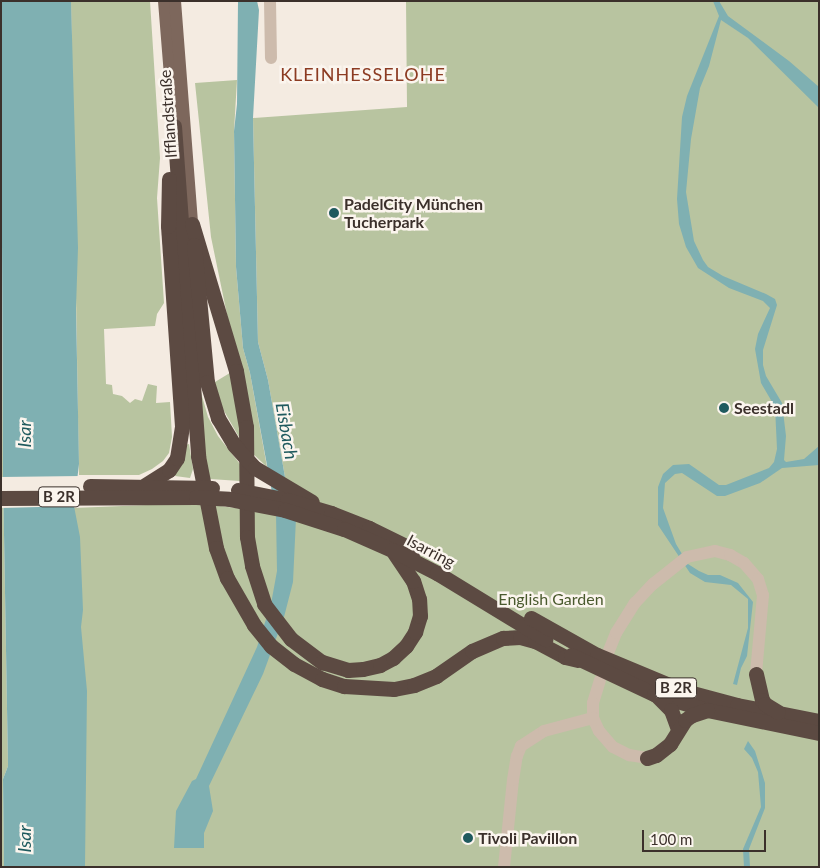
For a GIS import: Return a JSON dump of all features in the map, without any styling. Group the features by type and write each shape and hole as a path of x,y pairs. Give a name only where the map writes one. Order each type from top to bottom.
{"highway":[{"path":"137,489 158,479 169,470 177,458 182,426 168,226 170,157 174,126"},
{"path":"174,126 198,456 216,548 227,578 254,625 271,646 294,664 322,679 344,686 394,689 414,685 436,676 472,651 503,638 520,637 535,641 565,657 578,660"},
{"path":"192,224 206,382 218,418 234,445 255,468 303,504"},
{"path":"192,224 236,371 246,427 248,537 252,566 264,604 280,628 302,649 322,662 348,670 380,665 393,658 406,646 415,632 420,616 419,599 413,581 392,550"},
{"name":"Isarring","path":"1,487 137,489 259,494 303,504 370,528 419,552 596,655 738,712 819,733"},
{"name":"Isarring","path":"1,498 137,489"},
{"name":"Isarring","path":"303,504 344,528 437,573 578,660 654,694 707,710 789,716 819,721"},
{"path":"738,712 752,689 756,674"},
{"path":"756,674 760,695 765,704 789,716"},
{"path":"654,694 672,710 678,729"},
{"path":"647,758 656,755 670,744 678,729 692,714 707,710"}],"main road":[{"name":"Ifflandstraße","path":"164,1 174,126"},
{"name":"Ifflandstraße","path":"175,1 192,224"}],"street":[{"path":"270,1 271,58"},
{"path":"608,653 616,633 635,603 676,564 688,557 715,551 730,555 744,562 757,576 763,595 756,674"},
{"path":"600,680 593,703 593,718 599,730 614,747 629,755 647,758"},
{"path":"504,867 513,780 517,756 522,746 544,731 593,718"}],"green space":[{"path":"71,1 150,1 160,158 157,198 164,303 157,314 155,326 104,329 106,384 112,385 113,394 122,396 130,403 135,399 142,401 148,384 157,386 156,403 170,402 172,437 169,453 163,461 139,475 79,475"},
{"name":"English Garden","path":"406,1 819,1 819,867 82,867 73,508 197,503 251,510 285,477 268,380 258,342 253,118 407,107"},
{"path":"237,80 234,131 236,267 243,348 250,373 267,467 250,451 239,437 216,397 215,382 238,368 211,237 195,83"},
{"path":"1,114 3,476 8,766 3,779 4,867 1,867"},
{"path":"198,382 208,417 218,436 240,464 240,481 210,479 207,475"},
{"path":"189,444 193,469 190,478 175,476 185,445"}],"water":[{"name":"Isar","path":"1,1 71,1 78,248 76,308 79,464 74,506 80,537 83,610 81,627 87,691 85,867 4,867 3,779 8,766 3,476"},
{"path":"238,1 257,1 259,10 253,118 258,342 268,380 285,477 296,518 293,582 284,617 263,674 209,786 213,811 204,833 204,848 174,848 176,811 192,781 196,779 257,647 271,604 277,571 276,514 250,373 243,348 236,267 234,131 237,104"},
{"path":"713,1 719,1 728,16 789,61 819,87 819,108 748,38 721,20 709,66 700,88 691,139 686,192 694,241 703,260 708,267 723,276 775,299 777,305 763,350 763,365 766,376 782,403 786,436 784,460 786,462 804,459 819,446 819,465 782,468 760,483 725,496 717,496 682,473 675,474 665,483 663,508 676,544 688,564 708,575 720,575 738,583 753,602 747,656 741,668 737,685 733,684 748,628 748,599 731,585 705,582 690,573 658,525 658,487 663,474 673,465 689,464 719,485 726,485 769,468 774,462 777,449 775,407 761,383 755,349 758,334 770,308 763,301 729,288 698,268 686,247 679,224 677,199 682,117 687,96 719,16"},
{"path":"748,741 755,751 765,783 765,808 749,849 750,867 744,867 743,849 761,807 758,772 752,758 744,749"}],"pier":[{"path":"81,476 77,506 1,508 1,477"}],"place":[{"name":"PadelCity München Tucherpark","path":"334,213"},
{"name":"Seestadl","path":"724,408"},
{"name":"Tivoli Pavillon","path":"468,838"}],"district":[{"name":"KLEINHESSELOHE","path":"363,74"}],"water label":[{"name":"Eisbach","path":"287,431"}]}
